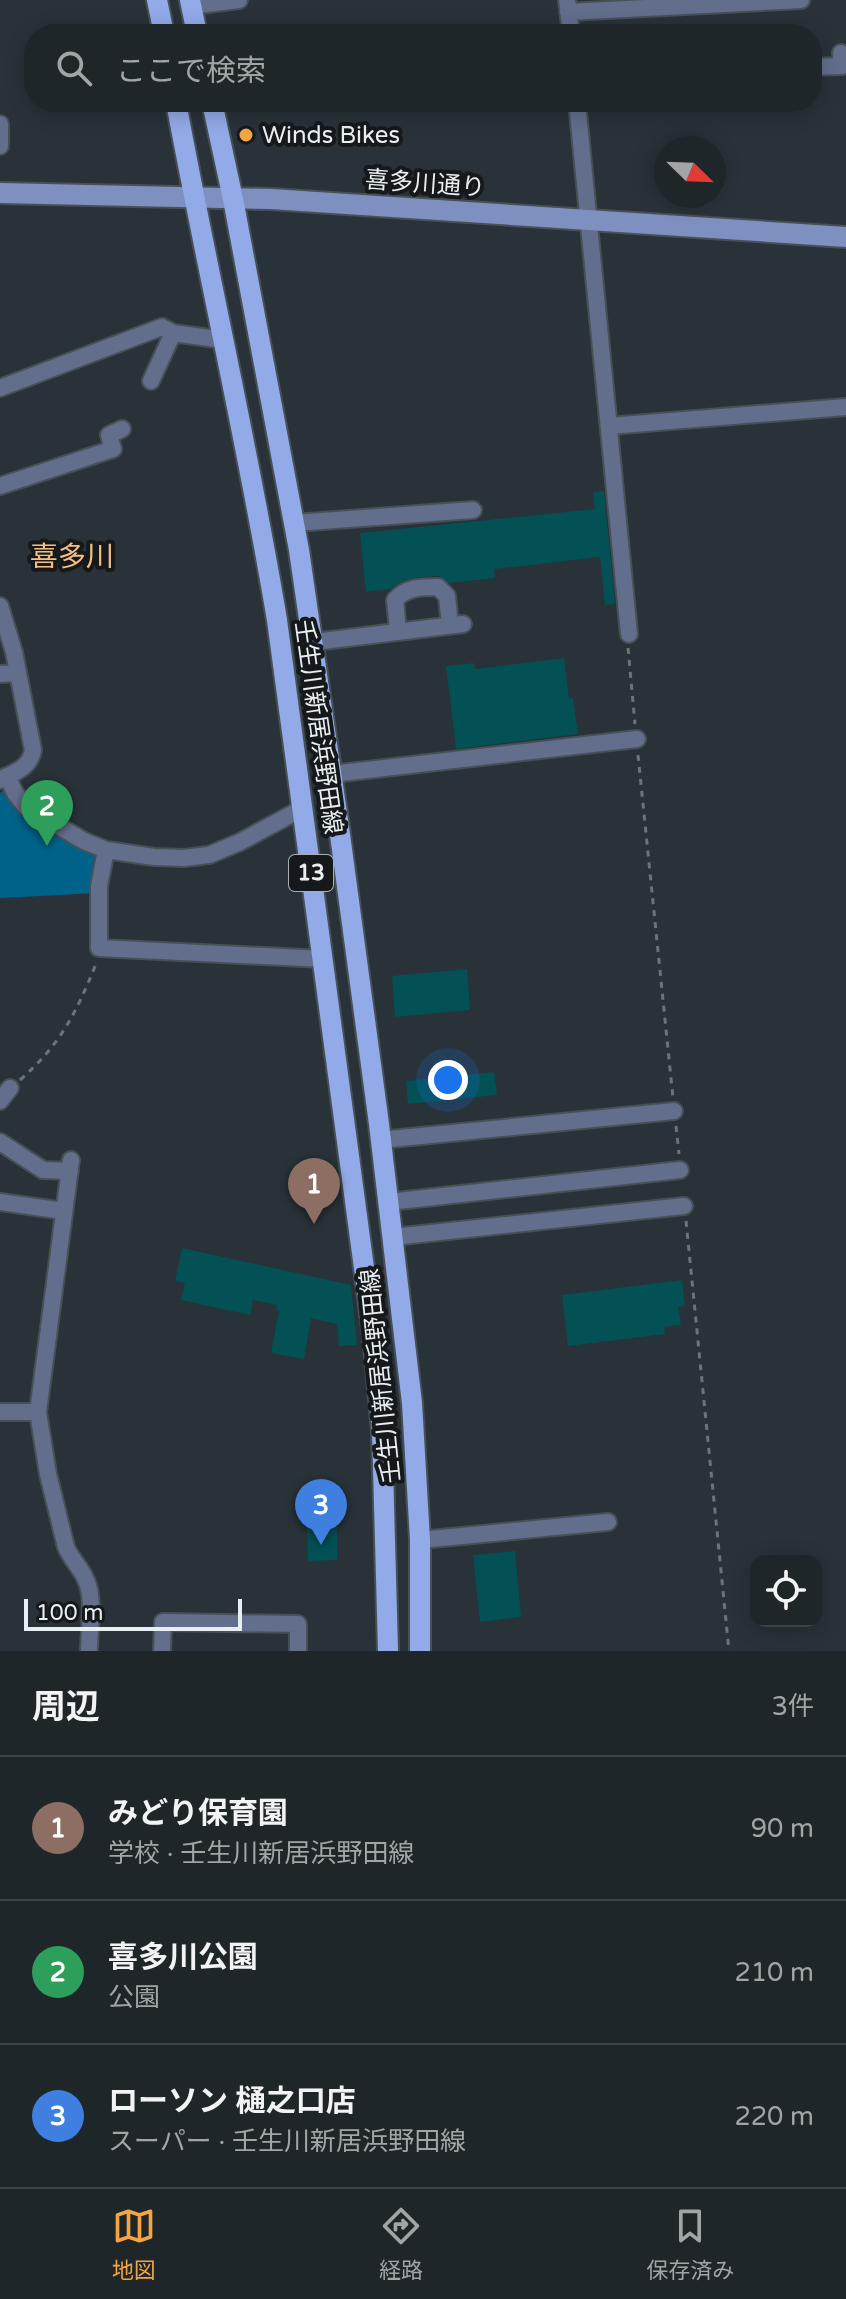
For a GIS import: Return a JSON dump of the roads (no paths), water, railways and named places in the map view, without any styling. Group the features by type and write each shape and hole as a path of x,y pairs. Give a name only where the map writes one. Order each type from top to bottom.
{"main road":[{"path":"157,0 162,24"},
{"path":"191,3 195,24"},
{"name":"壬生川新居浜野田線","path":"178,112 267,561 303,808 373,1335 382,1431 388,1651"},
{"name":"壬生川新居浜野田線","path":"214,112 294,523 332,774 412,1403 420,1540 420,1651"}],"street":[{"path":"191,3 239,0"},
{"path":"568,6 801,0"},
{"path":"822,67 842,66 841,53"},
{"path":"578,112 629,634"},
{"path":"0,124 0,146"},
{"name":"喜多川通り","path":"0,193 271,199 846,237"},
{"path":"0,388 162,327 173,333 224,340"},
{"path":"151,381 173,333"},
{"path":"609,426 846,407"},
{"path":"0,486 113,449 109,435 122,429"},
{"path":"294,523 473,510"},
{"path":"314,642 456,624 447,596 438,587 403,591 395,600 398,631"},
{"path":"0,606 18,673 33,750 32,759 26,766 3,778 26,807 84,841 106,850 184,858 209,855 240,842 303,808"},
{"path":"0,674 18,673"},
{"path":"332,774 637,739"},
{"path":"106,850 99,886 99,948 323,959"},
{"path":"380,1140 674,1111"},
{"path":"0,1142 43,1170 70,1166 38,1412 48,1474 66,1547 85,1576 90,1590 89,1651"},
{"path":"388,1202 680,1170"},
{"path":"0,1202 64,1211"},
{"path":"393,1237 684,1206"},
{"path":"0,1412 38,1412"},
{"path":"420,1540 608,1522"},
{"path":"162,1651 163,1622 298,1624 298,1651"}],"place":[{"name":"Winds Bikes","path":"246,135"},
{"name":"喜多川公園","path":"47,846"},
{"name":"みどり保育園","path":"314,1224"},
{"name":"ローソン 樋之口店","path":"321,1545"}],"district":[{"name":"喜多川","path":"72,557"}]}
